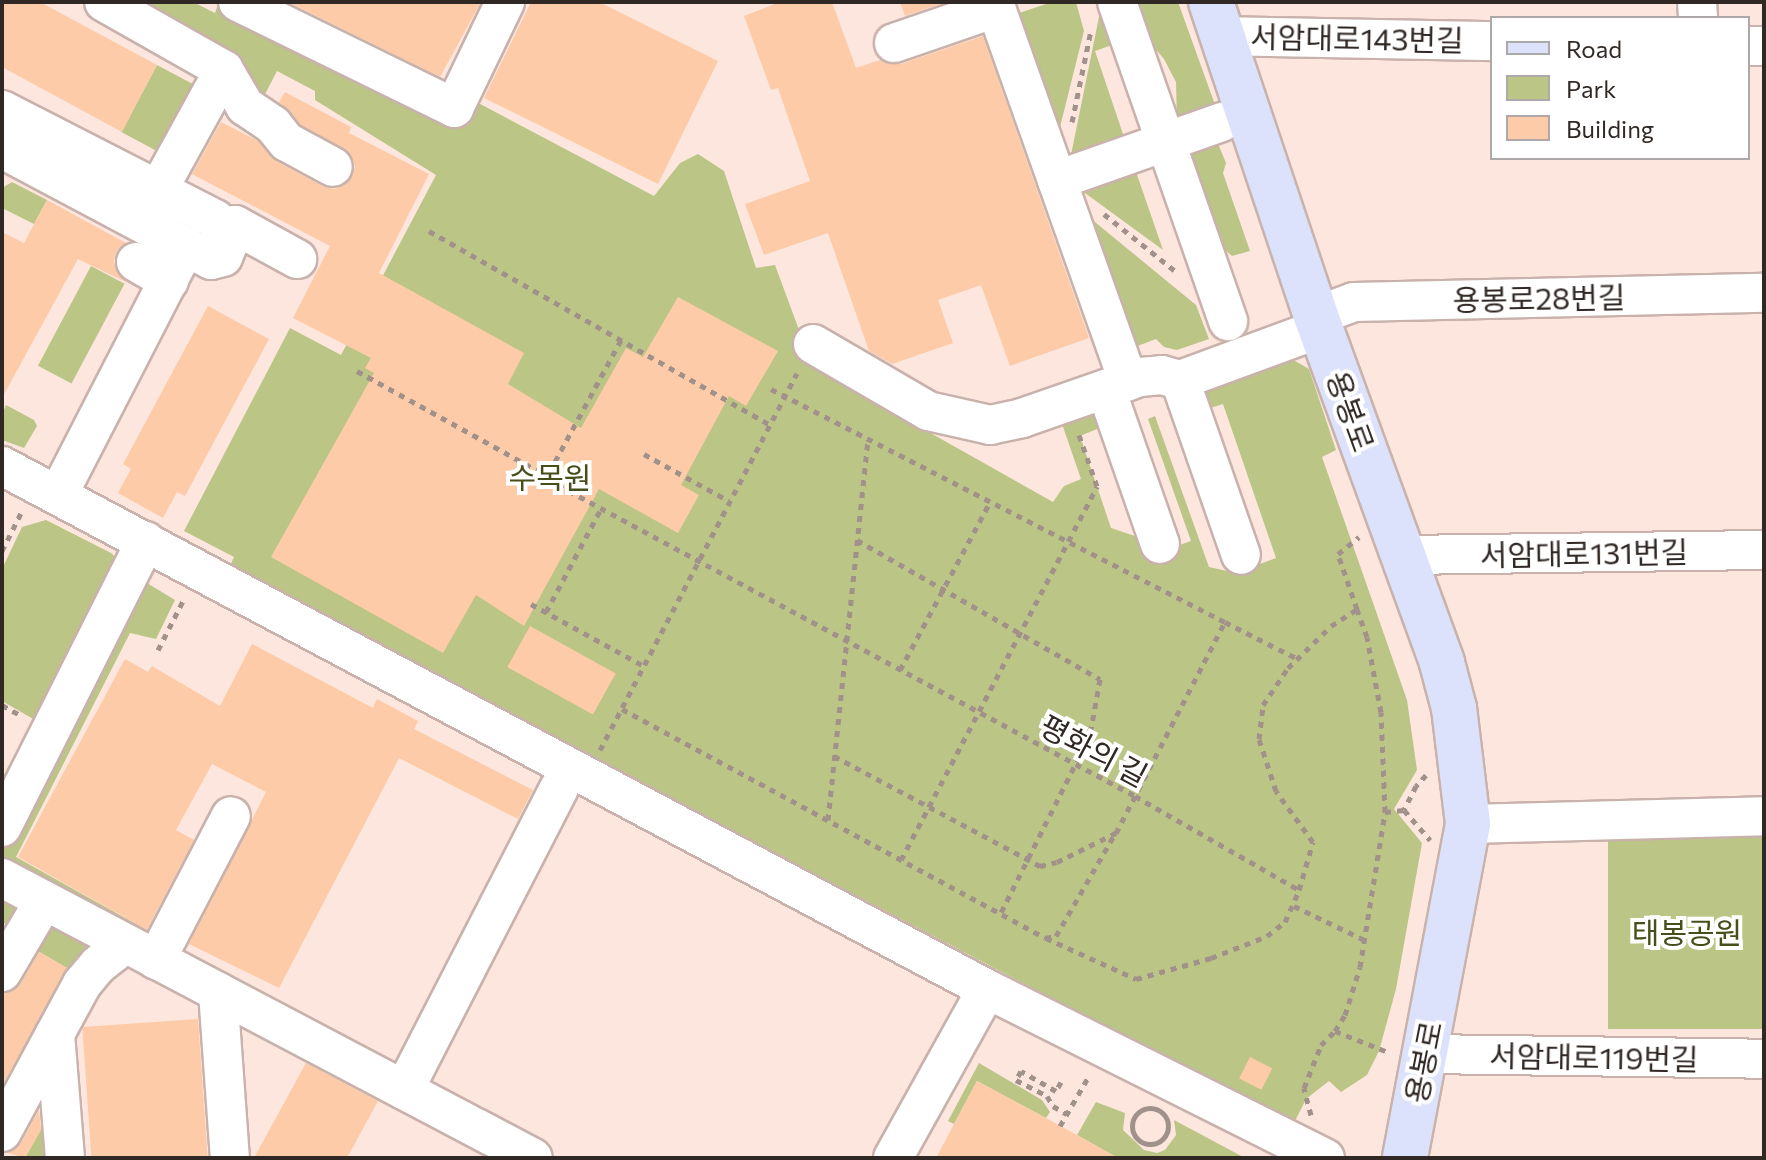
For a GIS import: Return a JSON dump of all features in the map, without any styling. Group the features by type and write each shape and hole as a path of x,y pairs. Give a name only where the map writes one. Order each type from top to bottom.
{"main road":[{"name":"용봉로","path":"1217,19 1318,322 1404,555 1454,708 1451,834 1406,1053 1405,1158"}],"street":[{"path":"104,2 224,70 245,106 273,125 287,142 333,167"},
{"path":"238,2 454,108 505,2"},
{"path":"1117,2 1228,321"},
{"path":"894,43 996,8 1057,180 1160,544"},
{"name":"서암대로143번길","path":"1217,19 1490,41"},
{"path":"150,206 224,70"},
{"path":"2,110 150,206 186,246 211,260 223,257 230,240 215,219 150,206 9,157"},
{"path":"1057,180 1222,122"},
{"path":"222,226 235,225 297,259"},
{"path":"47,489 169,281 186,246"},
{"path":"136,262 169,281"},
{"name":"용봉로28번길","path":"1180,380 1318,322 1354,302 1764,293"},
{"path":"813,344 928,411 1011,421 1117,385 1162,375 1180,380 1241,555"},
{"path":"2,466 199,570 573,782 1308,1145"},
{"path":"2,827 146,541"},
{"name":"서암대로131번길","path":"1404,555 1764,550"},
{"path":"404,1090 573,782"},
{"path":"2,1132 82,984 98,965 140,952 231,816"},
{"path":"1451,834 1764,816"},
{"path":"2,878 533,1158"},
{"path":"2,972 44,901"},
{"path":"893,1158 987,989"},
{"path":"218,992 230,1158"},
{"path":"55,1034 65,1158"},
{"name":"서암대로119번길","path":"1406,1053 1764,1059"}],"path":[{"path":"429,231 769,424"},
{"path":"557,481 552,467 621,340"},
{"path":"573,782 622,709 813,344"},
{"name":"평화의 길","path":"357,371 557,481 601,509 1135,796 1299,890"},
{"path":"771,389 1298,659"},
{"path":"901,860 1097,486 1077,429"},
{"path":"828,820 868,439"},
{"path":"644,454 729,501"},
{"path":"2,551 47,489"},
{"path":"900,670 990,502"},
{"path":"546,612 601,509"},
{"path":"1308,1145 1304,1088 1321,1045 1345,1015 1365,940 1385,812 1381,712 1367,637 1338,554 1366,531"},
{"path":"857,540 1100,679 1090,735 1001,913"},
{"path":"158,650 199,570"},
{"path":"531,604 644,666"},
{"path":"622,709 1045,938 1136,979 1200,962 1267,936 1285,922 1294,906 1313,842 1276,791 1259,739 1263,705 1298,659 1331,626 1357,609"},
{"path":"1045,938 1056,936 1116,833 1225,622"},
{"path":"834,756 1040,866 1057,862 1116,833"},
{"path":"1404,810 1416,786 1436,767"},
{"path":"1385,812 1404,810 1451,834"},
{"path":"1294,906 1365,940"},
{"path":"1335,1031 1406,1053"},
{"path":"1060,1126 1093,1068"},
{"path":"1061,1082 1056,1091 1021,1071 1016,1080 1047,1096 1053,1106 1067,1114"},
{"path":"1149,1107 1163,1112 1169,1125 1164,1139 1151,1145 1137,1140 1132,1127 1136,1114 1149,1107"}],"green space":[{"name":"수목원","path":"104,2 193,2 215,13 219,2 469,98 654,196 680,163 698,154 724,171 756,268 775,265 805,346 799,359 1053,502 1064,486 1081,479 1061,421 1101,406 1102,427 1080,436 1111,528 1171,548 1191,541 1148,419 1155,416 1209,567 1236,573 1276,558 1223,404 1204,410 1204,390 1290,358 1309,369 1336,450 1322,457 1407,700 1417,770 1394,809 1422,843 1396,989 1379,1051 1367,1075 1341,1092 1329,1081 1306,1099 1293,1125 230,566 234,557 184,531 290,328 341,355 436,175 315,100 315,91 277,71 260,104"},
{"path":"1052,2 1076,2 1084,31 1055,147 1013,15"},
{"path":"1102,2 1115,44 1095,51 1126,143 1071,155"},
{"path":"1135,2 1178,2 1218,113 1177,121 1176,82 1164,59 1134,24"},
{"path":"157,65 198,87 163,154 121,132"},
{"path":"1214,134 1226,163 1223,173 1250,251 1232,256 1216,242 1214,216 1187,162 1187,143"},
{"path":"1134,166 1163,250 1085,193 1087,183"},
{"path":"12,182 47,200 34,224 2,208 2,188"},
{"path":"1073,204 1196,305 1209,339 1177,350 1164,347 1156,339 1127,350"},
{"path":"91,266 125,284 72,384 38,366"},
{"path":"6,405 34,420 37,426 24,448 2,440 2,415"},
{"path":"46,520 111,553 122,563 35,720 2,701 2,569 22,527"},
{"path":"137,577 175,600 156,639 130,633 16,857 161,938 156,949 11,869 2,857 2,840"},
{"name":"태봉공원","path":"1608,830 1764,830 1764,1029 1608,1029"},
{"path":"2,895 29,905 18,931 2,922"},
{"path":"44,912 95,942 77,974 26,944"},
{"path":"49,1057 52,1109 29,1095"},
{"path":"979,1063 1042,1100 1050,1112 1046,1118 977,1081 954,1124 948,1121"},
{"path":"1096,1102 1125,1113 1123,1130 1144,1150 1157,1153 1165,1150 1176,1135 1174,1120 1245,1158 1118,1158 1077,1135"},
{"path":"52,1109 50,1158 25,1158"}],"building":[{"path":"2,2 40,2 157,65 122,132 2,67"},
{"path":"288,2 481,2 440,77"},
{"path":"531,2 599,2 718,61 658,184 484,98"},
{"path":"780,2 832,2 856,68 880,60 901,64 983,36 1089,338 1010,366 981,285 938,300 953,343 892,364 869,351 828,233 764,255 745,204 810,181 778,88 771,90 744,16"},
{"path":"900,2 946,2 905,16"},
{"path":"285,92 351,127 349,133 429,174 379,273 524,353 508,384 581,428 626,348 643,357 678,297 778,351 746,406 729,396 681,485 699,495 678,533 599,489 524,626 476,595 443,653 271,557 374,373 365,368 371,358 293,318 330,246 192,174 221,122 258,141 276,161 322,186 334,189 345,185 355,167 351,155 301,125 279,102"},
{"path":"47,200 126,243 117,250 114,261 117,272 126,282 78,259 2,398 2,232 24,243"},
{"path":"208,306 269,339 185,496 177,492 163,518 118,493 131,469 123,464"},
{"path":"530,626 616,674 593,715 507,667"},
{"path":"252,644 373,708 377,699 418,721 414,729 533,790 518,819 399,758 279,988 189,944 266,792 212,764 176,830 194,840 147,930 18,857 125,659 148,672 152,666 220,706"},
{"path":"39,952 67,968 2,1086 2,994 20,984"},
{"path":"198,1019 208,1158 91,1158 82,1027"},
{"path":"1250,1057 1272,1068 1261,1090 1239,1078"},
{"path":"306,1063 378,1101 347,1158 254,1158"},
{"path":"977,1081 1046,1118 1118,1158 936,1158"},
{"path":"39,1110 41,1130 25,1158 8,1153 21,1143"}]}
